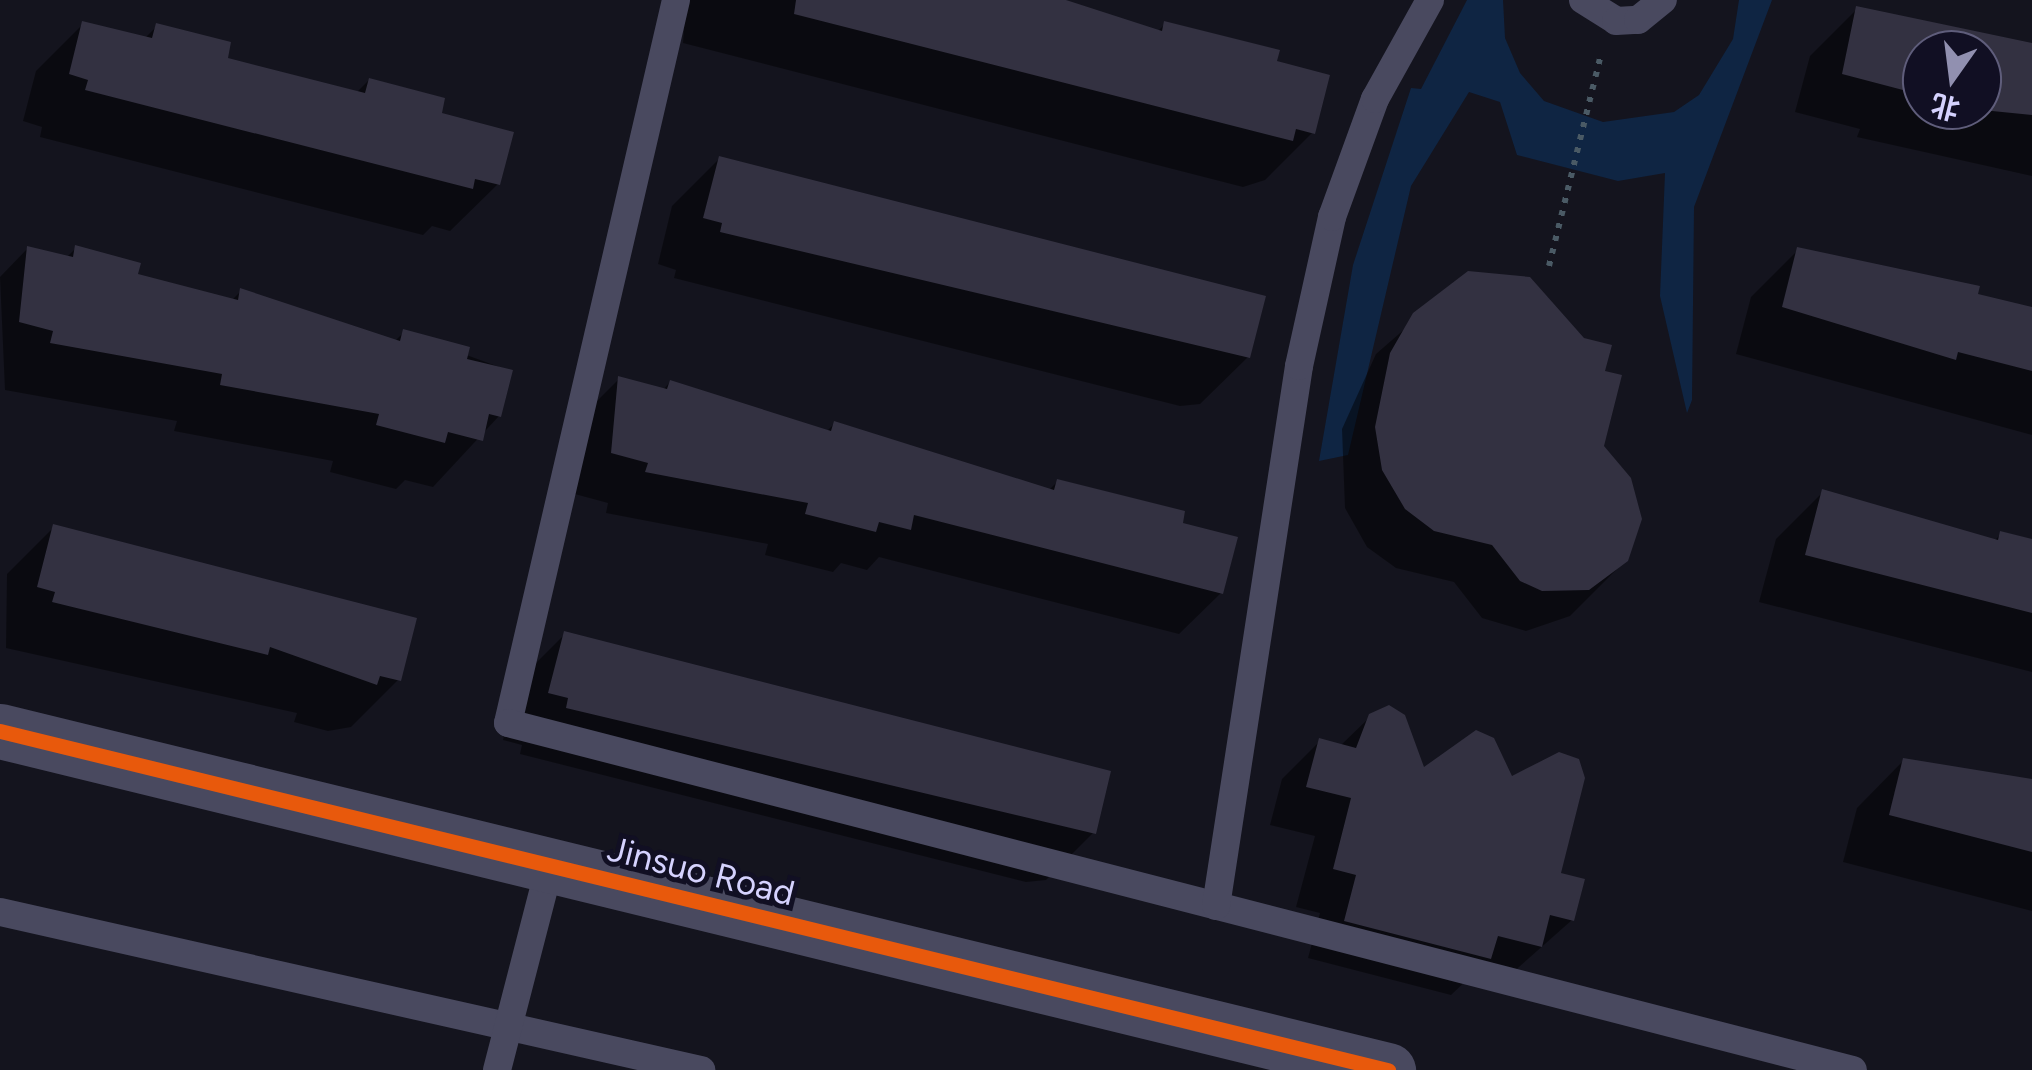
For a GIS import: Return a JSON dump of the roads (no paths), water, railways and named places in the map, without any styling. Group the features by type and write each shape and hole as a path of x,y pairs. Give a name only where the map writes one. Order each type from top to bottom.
{"street":[{"name":"Jinsuo Road","path":"0,731 1388,1070"}],"lane":[{"path":"676,0 508,723 1854,1070"},
{"path":"1216,906 1299,366 1332,217 1375,99 1430,0"},
{"path":"1583,0 1610,18 1638,20 1664,0"},
{"path":"497,1070 550,865"},
{"path":"0,912 701,1070"}],"water":[{"path":"1467,0 1503,0 1505,38 1520,73 1544,101 1603,122 1674,112 1699,95 1733,39 1739,0 1772,0 1694,207 1692,400 1687,413 1660,296 1665,173 1618,181 1517,155 1500,102 1469,92 1411,186 1348,455 1319,461 1353,265 1411,88 1421,89"}]}
